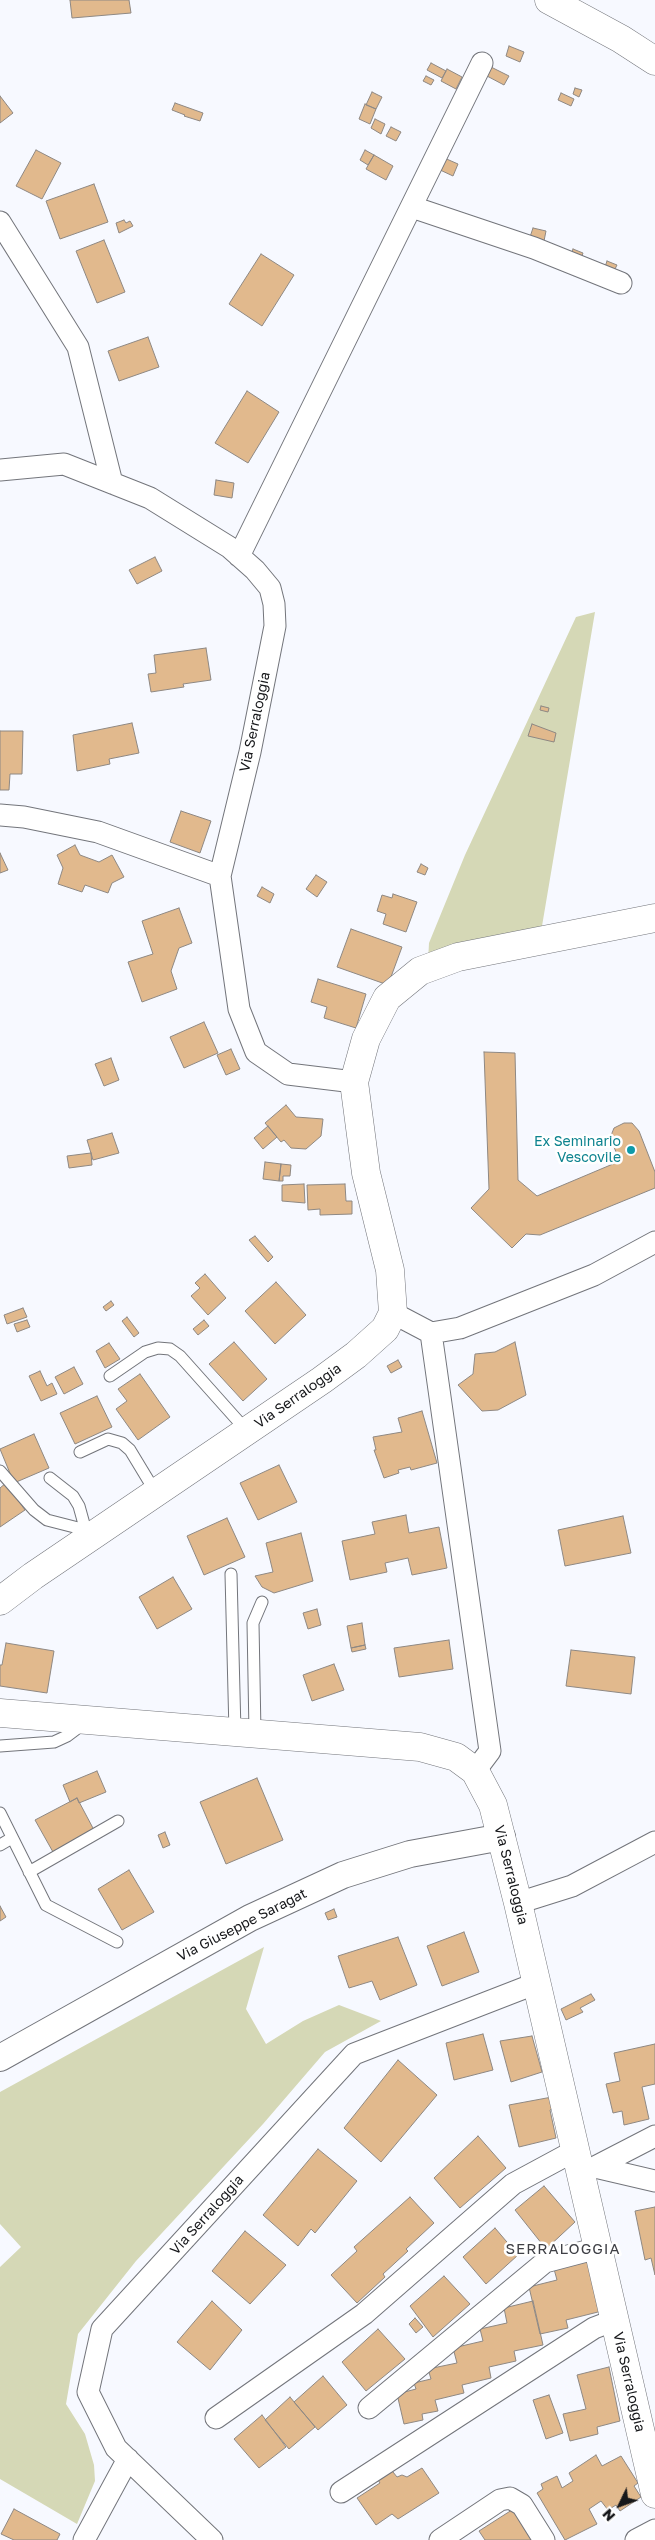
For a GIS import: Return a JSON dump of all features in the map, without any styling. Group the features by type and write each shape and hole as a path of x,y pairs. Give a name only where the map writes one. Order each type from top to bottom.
{"main road":[{"path":"549,0 621,39 655,61"},
{"path":"393,1313 390,1270 366,1173 354,1082 366,1039 387,998 420,971 458,957 655,918"},
{"name":"Via Serraloggia","path":"0,1601 87,1534 156,1493 356,1355 385,1329 393,1313"},
{"name":"Via Serraloggia","path":"0,1713 420,1746 456,1757 475,1771 493,1805 502,1837 583,2162 598,2248 653,2479"}],"street":[{"path":"239,556 482,63"},
{"path":"412,206 534,248 621,282"},
{"path":"0,222 78,347 112,483"},
{"name":"Via Serraloggia","path":"0,470 64,464 150,498 229,547 255,570 270,588 274,604 275,626 250,752 220,876 239,1009 256,1052 288,1074 354,1082"},
{"path":"0,815 24,817 98,832 220,876"},
{"path":"393,1313 431,1333 460,1328 594,1275 655,1242"},
{"path":"431,1333 490,1751 475,1771"},
{"name":"Via Giuseppe Saragat","path":"0,2058 250,1918 343,1875 410,1854 502,1837"},
{"path":"518,1902 572,1886 655,1842"},
{"name":"Via Serraloggia","path":"212,2540 116,2448 88,2392 102,2330 354,2054 537,1983"},
{"path":"216,2418 364,2314 513,2184 583,2162 655,2136"},
{"path":"583,2162 655,2182"},
{"path":"369,2408 545,2262 598,2248"},
{"name":"Via Serraloggia","path":"341,2492 594,2328 615,2320"},
{"path":"84,2540 128,2460"},
{"path":"440,2540 500,2500 510,2498 522,2505 544,2540"},
{"path":"636,2540 655,2530"}],"lane":[{"path":"110,1376 145,1352 158,1348 170,1349 180,1356 247,1431"},
{"path":"80,1452 108,1439 122,1443 130,1450 156,1493"},
{"path":"0,1471 34,1510 47,1520 87,1534"},
{"path":"50,1478 73,1496 79,1506 87,1534"},
{"path":"231,1574 245,1733"},
{"path":"245,1733 252,1624 262,1602"},
{"path":"0,1746 54,1742 67,1736 89,1720"},
{"path":"0,1813 46,1905 117,1942"},
{"path":"29,1872 118,1821"},
{"path":"0,1845 12,1838"}],"green space":[{"path":"595,612 541,932 428,962 429,943 465,855 576,617"},
{"path":"264,1947 246,2009 266,2044 303,2021 339,2005 381,2021 325,2052 263,2124 136,2261 78,2334 66,2404 85,2434 94,2465 95,2481 77,2524 0,2479 0,2267 21,2247 0,2224 0,2092"}],"building":[{"path":"70,0 129,0 131,13 72,18"},
{"path":"509,46 524,52 520,62 506,56"},
{"path":"431,63 446,71 442,78 427,70"},
{"path":"491,67 509,76 504,85 487,76"},
{"path":"447,69 462,77 456,89 441,81"},
{"path":"426,76 434,80 431,85 423,81"},
{"path":"575,88 582,90 579,97 573,94"},
{"path":"372,92 382,97 376,109 366,105"},
{"path":"561,93 574,99 571,106 558,100"},
{"path":"0,96 13,113 0,123"},
{"path":"175,103 203,113 200,121 172,110"},
{"path":"365,104 376,109 370,124 359,119"},
{"path":"375,119 385,124 381,134 371,128"},
{"path":"391,127 401,132 396,141 386,136"},
{"path":"36,150 61,163 42,199 16,186"},
{"path":"365,150 374,155 368,165 360,160"},
{"path":"374,155 393,166 386,180 366,169"},
{"path":"442,157 458,164 453,176 438,169"},
{"path":"94,184 108,222 60,239 46,201"},
{"path":"124,220 126,223 130,221 133,226 119,233 116,223"},
{"path":"533,228 546,231 544,241 530,237"},
{"path":"104,240 125,292 97,303 76,251"},
{"path":"573,249 583,253 580,261 570,257"},
{"path":"261,254 294,275 262,326 229,304"},
{"path":"607,261 617,265 613,273 604,270"},
{"path":"148,337 159,367 119,381 108,351"},
{"path":"247,391 279,412 248,463 215,443"},
{"path":"216,480 234,483 232,498 214,495"},
{"path":"155,557 162,571 137,584 129,570"},
{"path":"206,648 211,680 183,684 184,687 151,692 148,674 156,673 154,655"},
{"path":"541,706 549,708 548,712 540,710"},
{"path":"132,723 139,753 109,759 110,764 77,771 73,735"},
{"path":"532,724 556,733 554,742 528,736"},
{"path":"0,731 23,731 22,774 10,774 9,790 0,790"},
{"path":"181,811 211,821 200,853 170,842"},
{"path":"75,845 80,855 99,862 112,855 124,877 112,883 108,893 85,885 82,892 58,884 63,868 57,855"},
{"path":"0,853 8,870 0,873"},
{"path":"421,864 428,868 425,875 417,872"},
{"path":"316,875 327,882 317,897 306,889"},
{"path":"262,887 274,894 270,903 257,896"},
{"path":"393,894 417,902 406,932 383,924 386,914 377,911 382,895 392,898"},
{"path":"179,908 192,943 179,948 171,971 177,989 142,1002 128,962 153,954 142,921"},
{"path":"351,929 402,947 388,985 337,967"},
{"path":"318,979 366,994 356,1028 324,1018 327,1007 311,1002"},
{"path":"204,1022 218,1053 184,1068 170,1037"},
{"path":"231,1049 240,1069 226,1075 217,1055"},
{"name":"Ex Seminario Vescovile","path":"484,1052 515,1053 518,1180 537,1196 620,1161 610,1138 614,1128 624,1123 632,1123 639,1131 655,1172 655,1188 540,1235 526,1234 512,1248 471,1208 489,1189"},
{"path":"111,1058 119,1080 104,1086 95,1064"},
{"path":"286,1105 296,1117 323,1119 321,1136 306,1149 291,1148 284,1140 281,1142 265,1123"},
{"path":"268,1126 277,1137 263,1149 254,1138"},
{"path":"112,1133 119,1153 93,1160 87,1140"},
{"path":"91,1153 92,1165 69,1168 67,1156"},
{"path":"265,1162 281,1164 279,1181 263,1179"},
{"path":"281,1164 291,1165 290,1176 283,1176 283,1181 279,1181"},
{"path":"304,1184 305,1203 282,1201 282,1185"},
{"path":"345,1184 346,1201 352,1201 352,1214 320,1215 320,1209 308,1210 307,1185"},
{"path":"255,1236 273,1257 268,1262 249,1240"},
{"path":"205,1274 226,1298 208,1315 191,1296 200,1288 195,1283"},
{"path":"276,1282 306,1315 275,1344 245,1311"},
{"path":"111,1301 114,1305 106,1311 103,1307"},
{"path":"23,1308 27,1317 7,1324 4,1315"},
{"path":"127,1317 139,1333 134,1337 122,1321"},
{"path":"27,1320 30,1327 17,1332 14,1324"},
{"path":"204,1320 209,1326 198,1335 193,1329"},
{"path":"234,1342 267,1379 243,1401 209,1364"},
{"path":"515,1342 526,1395 498,1410 482,1411 458,1385 473,1374 475,1354 495,1352"},
{"path":"109,1343 120,1359 105,1368 96,1351"},
{"path":"398,1360 402,1367 391,1373 387,1366"},
{"path":"74,1367 83,1384 64,1394 55,1377"},
{"path":"40,1371 47,1386 52,1383 57,1394 41,1401 29,1376"},
{"path":"140,1374 170,1417 138,1440 116,1409 127,1401 118,1389"},
{"path":"97,1396 112,1427 75,1444 60,1413"},
{"path":"422,1411 437,1463 411,1470 410,1467 398,1470 399,1473 384,1478 374,1450 376,1450 373,1437 402,1432 398,1418"},
{"path":"34,1434 49,1468 14,1483 0,1449"},
{"path":"279,1465 297,1502 258,1520 240,1483"},
{"path":"6,1483 25,1510 0,1527 0,1488"},
{"path":"406,1515 409,1533 439,1527 447,1568 412,1575 408,1558 385,1563 387,1572 350,1580 342,1541 375,1534 372,1522"},
{"path":"623,1516 631,1553 565,1566 558,1530"},
{"path":"227,1518 245,1557 204,1575 187,1536"},
{"path":"301,1533 313,1581 274,1593 262,1587 255,1576 273,1572 266,1543"},
{"path":"173,1577 192,1609 157,1629 139,1597"},
{"path":"317,1609 321,1625 308,1629 303,1613"},
{"path":"362,1623 365,1645 351,1648 347,1626"},
{"path":"449,1640 453,1669 399,1677 394,1648"},
{"path":"6,1643 54,1651 47,1693 0,1686 0,1665 2,1665"},
{"path":"365,1645 366,1649 352,1652 351,1648"},
{"path":"571,1650 635,1657 631,1694 566,1686"},
{"path":"334,1664 344,1690 312,1701 303,1675"},
{"path":"97,1771 106,1792 79,1803 77,1798 70,1802 63,1785"},
{"path":"257,1778 283,1840 226,1864 200,1802"},
{"path":"77,1798 94,1830 53,1852 35,1820"},
{"path":"165,1832 170,1845 163,1848 158,1835"},
{"path":"129,1870 154,1912 122,1930 98,1889"},
{"path":"0,1906 6,1917 0,1921"},
{"path":"334,1909 337,1917 328,1920 325,1913"},
{"path":"464,1932 479,1972 442,1986 427,1946"},
{"path":"398,1937 417,1985 380,2000 372,1981 349,1988 338,1956"},
{"path":"591,1994 595,2000 580,2008 583,2012 566,2020 561,2009"},
{"path":"483,2034 493,2070 454,2080 446,2043"},
{"path":"532,2036 542,2072 511,2082 500,2041"},
{"path":"655,2044 655,2084 642,2087 649,2119 624,2125 622,2111 613,2113 606,2084 620,2081 614,2053"},
{"path":"398,2060 437,2095 381,2162 344,2128"},
{"path":"552,2097 555,2107 550,2110 556,2138 519,2147 509,2105"},
{"path":"478,2136 506,2168 460,2208 434,2178"},
{"path":"318,2149 357,2181 315,2233 311,2229 298,2246 263,2215"},
{"path":"544,2186 575,2222 546,2249 515,2210"},
{"path":"410,2197 434,2223 383,2274 385,2277 357,2303 331,2275 357,2251 354,2247"},
{"path":"655,2207 655,2275 651,2258 645,2260 635,2211"},
{"path":"495,2228 518,2255 486,2284 463,2257"},
{"path":"245,2231 286,2265 250,2304 212,2271"},
{"path":"590,2261 602,2311 566,2320 568,2328 540,2334 529,2287 557,2280 554,2269"},
{"path":"444,2276 470,2304 433,2337 410,2306"},
{"path":"212,2301 242,2330 210,2370 177,2342"},
{"path":"533,2301 543,2345 514,2351 516,2361 489,2367 491,2378 462,2385 464,2393 435,2400 438,2411 422,2414 423,2420 404,2424 397,2394 416,2389 414,2383 431,2379 428,2369 457,2363 453,2348 483,2341 480,2329 507,2323 504,2308"},
{"path":"415,2318 423,2327 416,2333 409,2324"},
{"path":"378,2329 405,2359 366,2391 342,2362"},
{"path":"609,2367 620,2421 597,2427 598,2434 570,2441 563,2414 586,2409 577,2375"},
{"path":"323,2376 347,2405 318,2430 294,2402"},
{"path":"549,2395 563,2433 546,2439 533,2400"},
{"path":"290,2397 315,2427 289,2449 265,2420"},
{"path":"262,2415 286,2447 259,2468 234,2439"},
{"path":"596,2455 602,2466 621,2456 638,2483 634,2486 641,2497 620,2511 616,2505 608,2510 601,2501 589,2509 597,2524 565,2540 537,2493 543,2489 541,2484 557,2476 562,2488 573,2481 569,2473"},
{"path":"389,2467 397,2477 402,2475 407,2477 422,2468 439,2493 398,2519 392,2514 376,2525 357,2498 380,2483 376,2477"},
{"path":"515,2508 535,2540 485,2540 479,2531"},
{"path":"14,2509 60,2534 57,2540 14,2540 1,2534"}],"place":[{"name":"Ex Seminario Vescovile","path":"631,1150"}],"district":[{"name":"SERRALOGGIA","path":"563,2249"}]}
